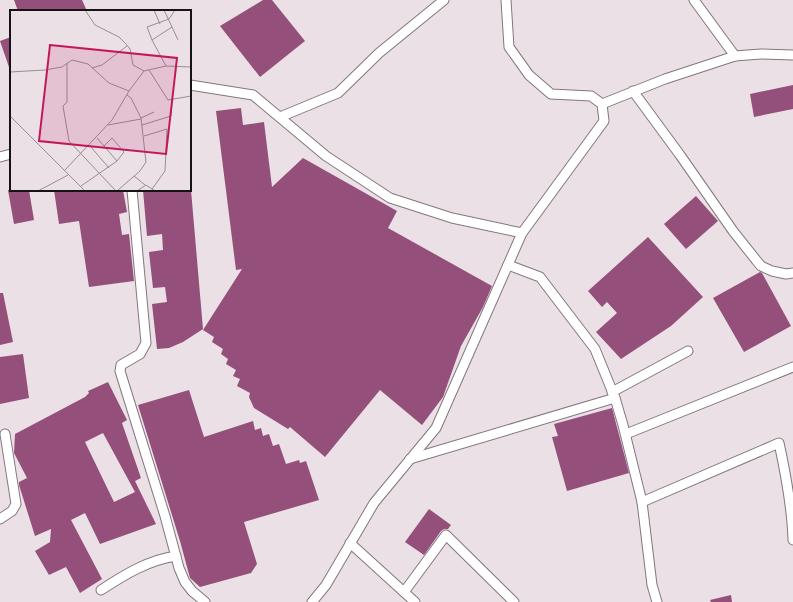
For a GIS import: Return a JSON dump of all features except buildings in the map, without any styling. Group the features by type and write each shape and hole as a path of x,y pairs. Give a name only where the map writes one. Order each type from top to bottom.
{"street":[{"path":"280,117 338,93 379,53 444,0"},
{"path":"316,601 374,503 436,428 522,234 604,121 602,104 590,96 551,94 529,75 510,47 506,0"},
{"path":"694,0 735,56"},
{"path":"602,104 665,78 735,56 761,54 793,55"},
{"path":"191,85 253,95 326,156 390,198 452,218 522,234"},
{"path":"633,91 733,231 761,266 772,271 786,274 793,273"},
{"path":"0,157 10,154"},
{"path":"132,191 146,343 140,354 122,365 120,371 185,582 192,591 205,602"},
{"path":"508,265 540,277 594,349 613,395 626,434 642,502 652,585 657,602"},
{"path":"410,459 613,395 688,351"},
{"path":"626,434 793,367"},
{"path":"0,518 12,512 16,504 4,434"},
{"path":"642,502 779,443 787,482 793,540"},
{"path":"404,592 446,535 514,602"},
{"path":"350,543 415,602"},
{"path":"101,590 140,567 176,556"}]}
